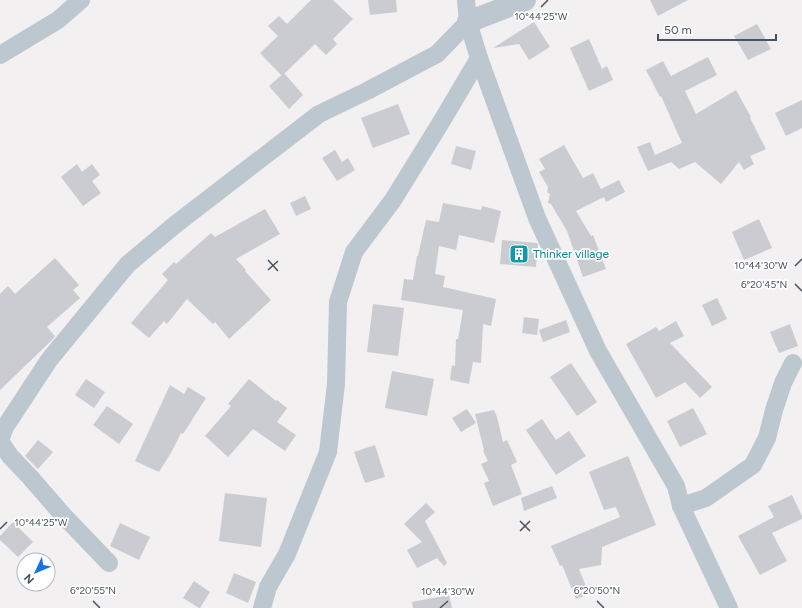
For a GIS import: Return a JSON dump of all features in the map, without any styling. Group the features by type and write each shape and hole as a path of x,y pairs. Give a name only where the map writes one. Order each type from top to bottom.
{"street":[{"path":"0,55 58,20 81,0"},
{"path":"466,0 468,22 479,58 540,225 598,351 676,486 681,506 721,604"},
{"path":"109,563 62,514 10,456 0,440 5,427 49,360 128,264 176,224 319,114 367,91 437,54 468,22 525,0"},
{"path":"262,608 268,587 287,554 328,452 336,384 338,302 354,252 393,200 479,58"},
{"path":"681,506 706,498 753,465 767,438 783,383 793,363"}],"building":[{"path":"311,0 333,0 353,19 333,39 337,44 326,55 315,44 282,76 260,53 278,36 268,26 279,16 287,24"},
{"path":"368,0 396,0 397,12 370,15"},
{"path":"650,0 688,0 658,16"},
{"path":"534,22 550,47 529,60 519,44 493,48"},
{"path":"757,24 771,49 748,60 734,36"},
{"path":"589,39 602,69 607,66 613,80 589,91 570,48"},
{"path":"708,57 717,75 685,91 696,114 736,90 766,149 750,156 754,164 744,170 739,162 721,184 695,162 679,169 671,162 648,171 637,147 650,142 655,155 682,143 661,96 660,97 646,70 663,61 671,76"},
{"path":"284,73 303,95 289,109 269,86"},
{"path":"802,100 802,128 786,136 775,113"},
{"path":"398,104 410,134 373,148 361,118"},
{"path":"564,145 583,178 593,173 601,189 619,180 625,192 606,202 604,197 576,211 591,236 593,235 606,269 583,277 567,231 551,204 548,203 550,194 547,192 548,187 539,172 545,169 539,159"},
{"path":"456,146 476,151 471,170 451,164"},
{"path":"335,150 342,162 348,158 355,170 337,181 322,158"},
{"path":"77,164 82,172 92,164 100,175 92,181 101,193 83,206 61,177"},
{"path":"305,196 311,209 296,216 290,203"},
{"path":"443,203 481,210 482,206 501,211 494,243 459,235 456,250 439,246 435,274 445,276 443,287 496,299 491,326 483,324 481,363 473,362 469,384 450,380 452,365 455,366 456,339 458,339 463,310 401,300 404,279 413,280 426,220 439,222"},
{"path":"265,209 280,234 236,259 271,300 229,339 215,322 213,324 187,299 167,324 164,321 149,338 131,323 168,280 162,274 174,262 176,264 211,233 215,237"},
{"path":"759,219 772,248 744,260 732,232"},
{"name":"Thinker village","path":"502,240 537,243 536,267 500,264"},
{"path":"55,258 79,285 73,290 80,298 47,327 55,336 52,340 0,390 0,294 8,286 15,294"},
{"path":"717,298 727,319 712,326 702,305"},
{"path":"373,304 404,308 398,356 367,352"},
{"path":"524,317 539,319 537,335 522,333"},
{"path":"566,320 570,332 543,342 539,330"},
{"path":"676,321 684,336 670,343 712,387 700,398 685,382 656,398 626,344 656,327 659,331"},
{"path":"790,324 798,346 779,353 770,332"},
{"path":"571,363 597,402 577,416 550,377"},
{"path":"392,371 434,379 427,416 385,408"},
{"path":"86,379 105,392 94,408 75,395"},
{"path":"249,379 287,408 277,422 296,435 285,451 253,429 228,457 205,436 231,406 228,404"},
{"path":"170,385 184,394 188,387 206,398 183,434 181,433 159,472 135,461"},
{"path":"107,406 133,424 119,444 93,425"},
{"path":"693,408 707,434 680,447 667,421"},
{"path":"467,409 476,423 461,432 452,418"},
{"path":"494,410 503,442 507,440 517,462 511,465 522,494 493,506 484,483 489,481 481,464 488,461 483,451 475,414"},
{"path":"542,419 556,440 569,431 586,456 556,475 526,430"},
{"path":"38,440 53,452 38,469 25,456"},
{"path":"375,445 385,477 365,483 354,452"},
{"path":"628,456 656,525 602,547 601,565 579,569 589,594 576,599 562,565 560,566 551,546 620,517 616,507 604,510 589,472"},
{"path":"552,486 557,498 524,511 521,498"},
{"path":"225,493 267,498 261,547 219,541"},
{"path":"792,495 802,519 772,533 787,561 760,575 738,536 774,517 768,506"},
{"path":"426,503 435,512 425,521 447,563 444,566 437,558 417,568 407,550 422,542 404,524"},
{"path":"13,522 33,542 23,552 16,552 16,555 0,540 0,536"},
{"path":"120,523 150,537 139,560 110,546"},
{"path":"234,573 256,582 248,603 226,593"},
{"path":"194,581 210,592 200,608 183,598"},
{"path":"449,595 452,608 413,608 412,602"}],"place":[{"name":"Thinker village","path":"519,254"}]}
